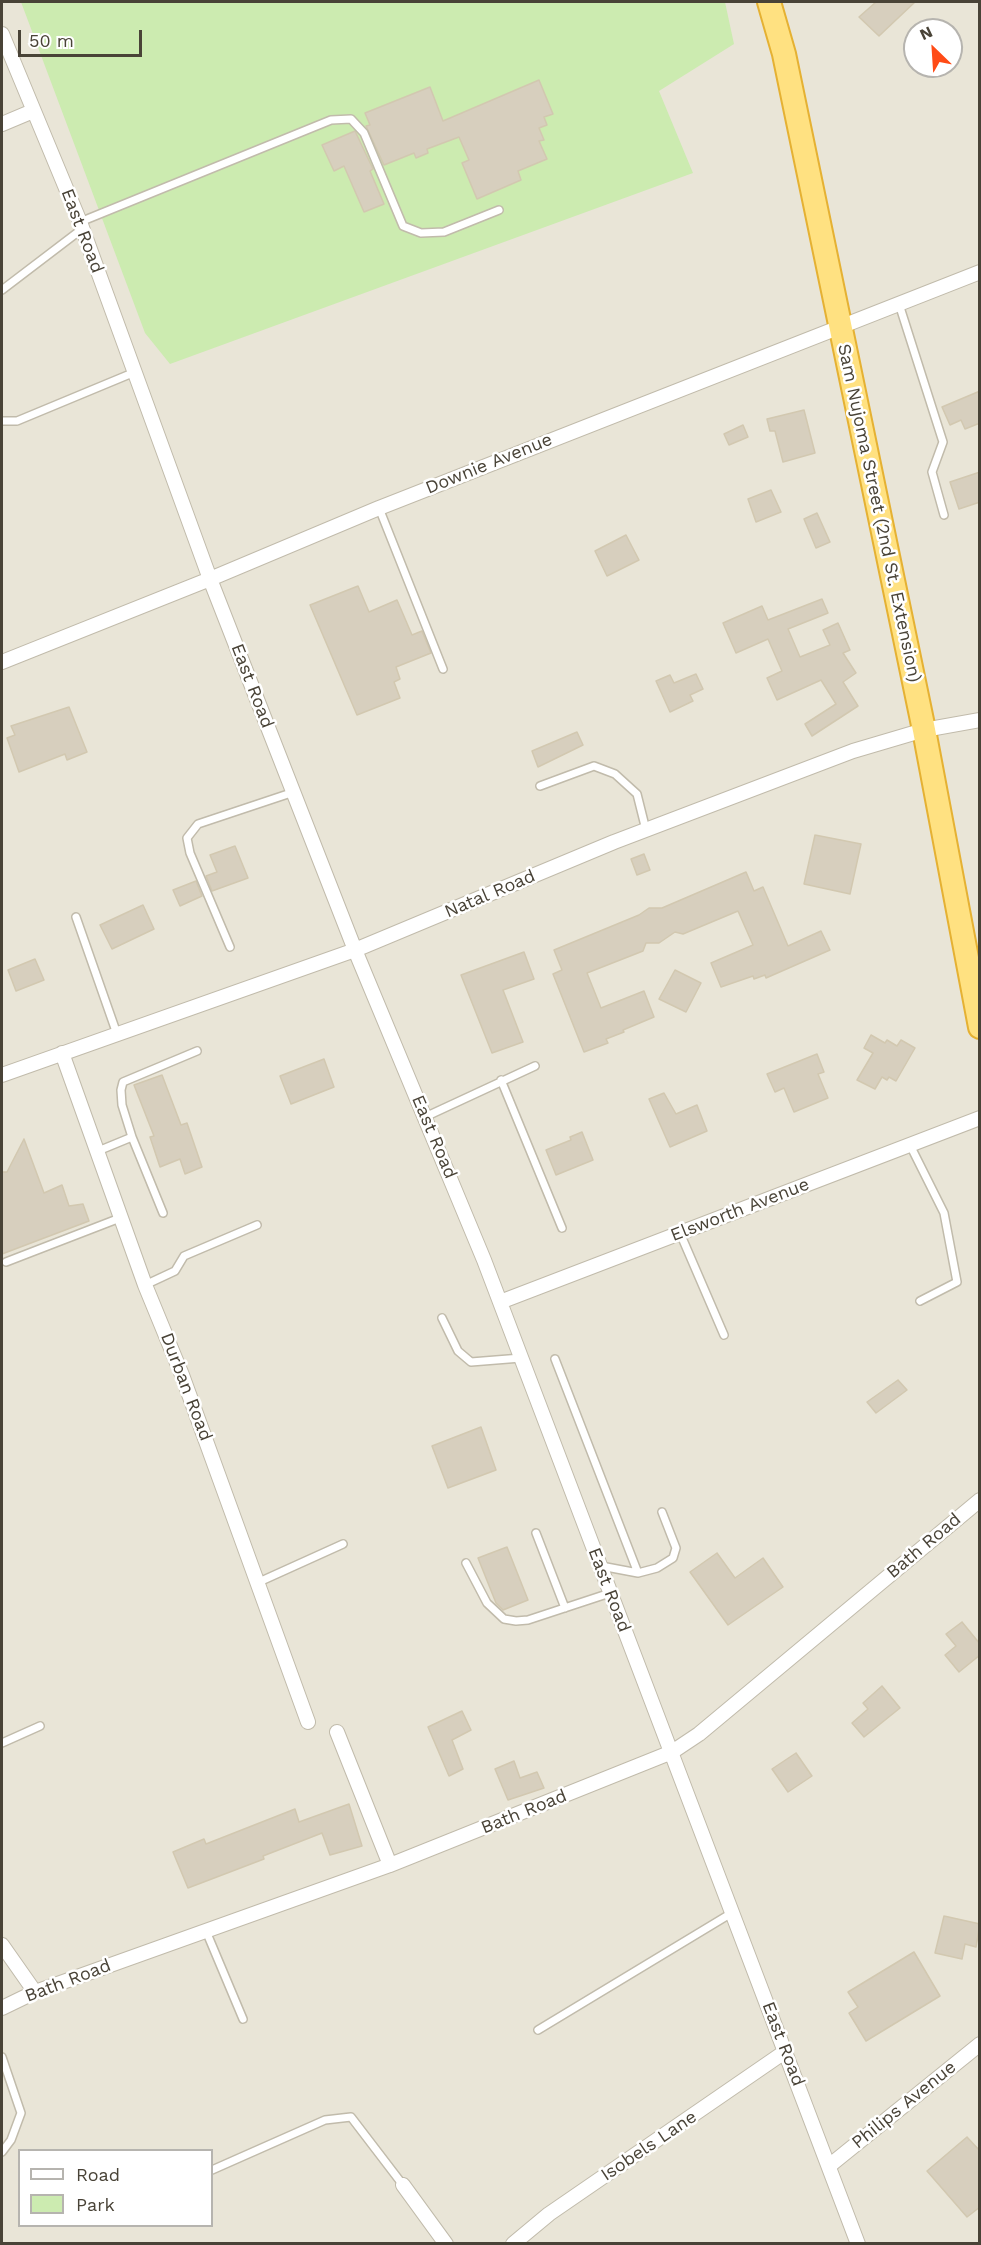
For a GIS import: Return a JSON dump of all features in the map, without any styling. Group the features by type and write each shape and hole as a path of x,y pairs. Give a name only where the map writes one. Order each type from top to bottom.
{"highway":[{"name":"Sam Nujoma Street (2nd St. Extension)","path":"769,2 784,54 924,730 980,1027"}],"street":[{"name":"East Road","path":"2,34 81,226 210,579 355,950 500,1302 672,1752 730,1914 786,2051 858,2244"},
{"path":"2,124 33,111"},
{"name":"Downie Avenue","path":"2,662 840,324 980,272"},
{"name":"Natal Road","path":"2,1075 355,950 646,830 854,751 924,730 980,720"},
{"name":"Durban Road","path":"62,1053 120,1218 183,1375 308,1722"},
{"name":"Elsworth Avenue","path":"500,1302 980,1118"},
{"name":"Bath Road","path":"2,2008 34,1992 390,1865 672,1752 699,1734 980,1500"},
{"path":"337,1732 390,1865"},
{"path":"2,1946 34,1992"},
{"name":"Philips Avenue","path":"829,2166 980,2044"},
{"name":"Isobels Lane","path":"513,2244 549,2214 786,2051"},
{"path":"403,2185 446,2244"}],"lane":[{"path":"2,290 81,226 331,120 351,119 364,132 403,226 421,233 444,232 499,210"},
{"path":"898,302 943,442 932,472 944,515"},
{"path":"2,421 17,421 135,372"},
{"path":"379,508 443,669"},
{"path":"540,786 594,766 615,774 637,794 646,830"},
{"path":"230,947 190,853 187,838 198,824 294,792"},
{"path":"76,917 117,1034"},
{"path":"163,1213 132,1137 122,1105 121,1090 123,1082 197,1051"},
{"path":"425,1117 501,1080 536,1066"},
{"path":"501,1080 562,1228"},
{"path":"98,1151 132,1137"},
{"path":"910,1145 944,1213 957,1282 920,1301"},
{"path":"6,1262 120,1218"},
{"path":"145,1285 175,1271 184,1256 257,1225"},
{"path":"680,1233 724,1335"},
{"path":"442,1318 458,1352 471,1362 521,1358"},
{"path":"555,1359 638,1573"},
{"path":"600,1566 638,1573 657,1568 673,1558 676,1548 662,1512"},
{"path":"536,1533 565,1608"},
{"path":"259,1582 343,1544"},
{"path":"466,1563 487,1603 504,1619 528,1620 610,1593"},
{"path":"600,1566 672,1752"},
{"path":"2,1743 40,1726"},
{"path":"538,2030 730,1914"},
{"path":"206,1931 243,2019"},
{"path":"2,2057 21,2113 11,2140 2,2152"},
{"path":"213,2170 325,2120 351,2117 403,2185"}],"shaded area":[{"path":"2,2 979,2 979,2243 2,2243"}],"green space":[{"path":"21,2 725,2 734,44 659,91 693,173 170,364 145,333"}],"building":[{"path":"876,2 915,2 879,36 859,17"},
{"path":"539,80 553,114 544,117 547,125 539,128 544,140 539,141 547,159 518,171 521,180 477,199 462,163 469,160 459,137 427,149 428,153 416,158 414,153 384,165 366,126 370,125 365,113 430,87 443,121"},
{"path":"355,131 373,169 370,171 384,204 364,212 344,166 334,171 322,145"},
{"path":"980,391 980,423 965,429 961,420 950,425 942,407"},
{"path":"804,410 815,453 783,462 775,431 770,431 767,419"},
{"path":"743,425 748,437 729,445 724,434"},
{"path":"980,472 980,502 959,509 950,482"},
{"path":"771,490 781,512 756,522 748,499"},
{"path":"817,513 830,542 816,548 804,519"},
{"path":"626,535 639,560 607,576 595,551"},
{"path":"358,586 369,612 397,600 412,635 422,631 431,653 396,667 400,679 394,682 400,698 357,715 310,605"},
{"path":"822,599 828,613 788,629 800,657 830,645 823,630 838,623 850,650 843,653 856,673 843,682 858,706 812,736 805,724 836,704 821,680 777,700 767,678 782,671 768,639 736,653 723,623 762,606 768,620"},
{"path":"696,674 703,689 690,695 693,701 670,712 656,681 670,675 674,683"},
{"path":"69,707 87,752 67,760 65,754 19,772 7,738 15,735 11,726"},
{"path":"577,732 583,745 538,767 532,751"},
{"path":"815,835 861,844 850,894 804,884"},
{"path":"235,846 248,878 212,891 206,876 217,872 210,855"},
{"path":"644,854 650,870 637,875 631,859"},
{"path":"746,872 754,891 763,887 788,946 821,931 830,950 766,978 765,975 754,979 753,976 721,987 711,963 753,945 738,911 683,934 675,932 659,943 646,943 643,951 587,973 601,1008 644,991 654,1017 606,1039 608,1043 584,1052 553,974 562,970 554,950 639,915 649,908 662,908"},
{"path":"196,881 202,896 180,906 173,890"},
{"path":"143,905 154,929 112,949 100,925"},
{"path":"524,952 534,979 503,990 523,1042 492,1053 461,975"},
{"path":"35,959 44,980 16,991 8,970"},
{"path":"675,970 701,983 686,1012 659,999"},
{"path":"871,1035 885,1043 887,1040 897,1046 901,1040 915,1048 896,1081 889,1077 887,1080 882,1077 875,1089 857,1080 873,1053 864,1048"},
{"path":"817,1054 824,1072 818,1074 828,1098 794,1112 784,1088 775,1092 767,1074"},
{"path":"324,1059 334,1087 291,1104 280,1076"},
{"path":"162,1075 181,1125 187,1123 202,1167 185,1174 180,1159 160,1167 150,1137 154,1136 134,1085"},
{"path":"664,1093 676,1114 697,1105 707,1131 670,1147 649,1099"},
{"path":"582,1132 593,1160 556,1175 546,1150 571,1140 570,1137"},
{"path":"24,1139 44,1193 62,1185 69,1206 83,1204 89,1221 2,1254 2,1172 7,1172"},
{"path":"898,1380 907,1390 876,1413 867,1402"},
{"path":"481,1427 496,1470 448,1488 432,1446"},
{"path":"507,1547 528,1600 503,1610 496,1603 478,1558"},
{"path":"717,1553 735,1578 763,1558 783,1587 728,1625 690,1572"},
{"path":"962,1622 980,1644 980,1655 959,1672 945,1655 956,1646 946,1634"},
{"path":"882,1686 900,1708 864,1737 852,1723 868,1709 863,1703"},
{"path":"462,1711 471,1730 452,1740 463,1769 449,1776 428,1727"},
{"path":"796,1753 812,1776 788,1792 772,1769"},
{"path":"514,1761 520,1778 537,1772 544,1788 508,1800 495,1769"},
{"path":"349,1804 362,1846 330,1855 322,1833 263,1856 264,1859 188,1888 173,1852 204,1839 206,1844 295,1809 299,1822"},
{"path":"944,1916 980,1924 976,1947 965,1944 962,1959 935,1953"},
{"path":"914,1952 940,1996 866,2041 849,2013 858,2007 848,1992"},
{"path":"967,2137 980,2151 980,2207 967,2217 927,2171"}]}
